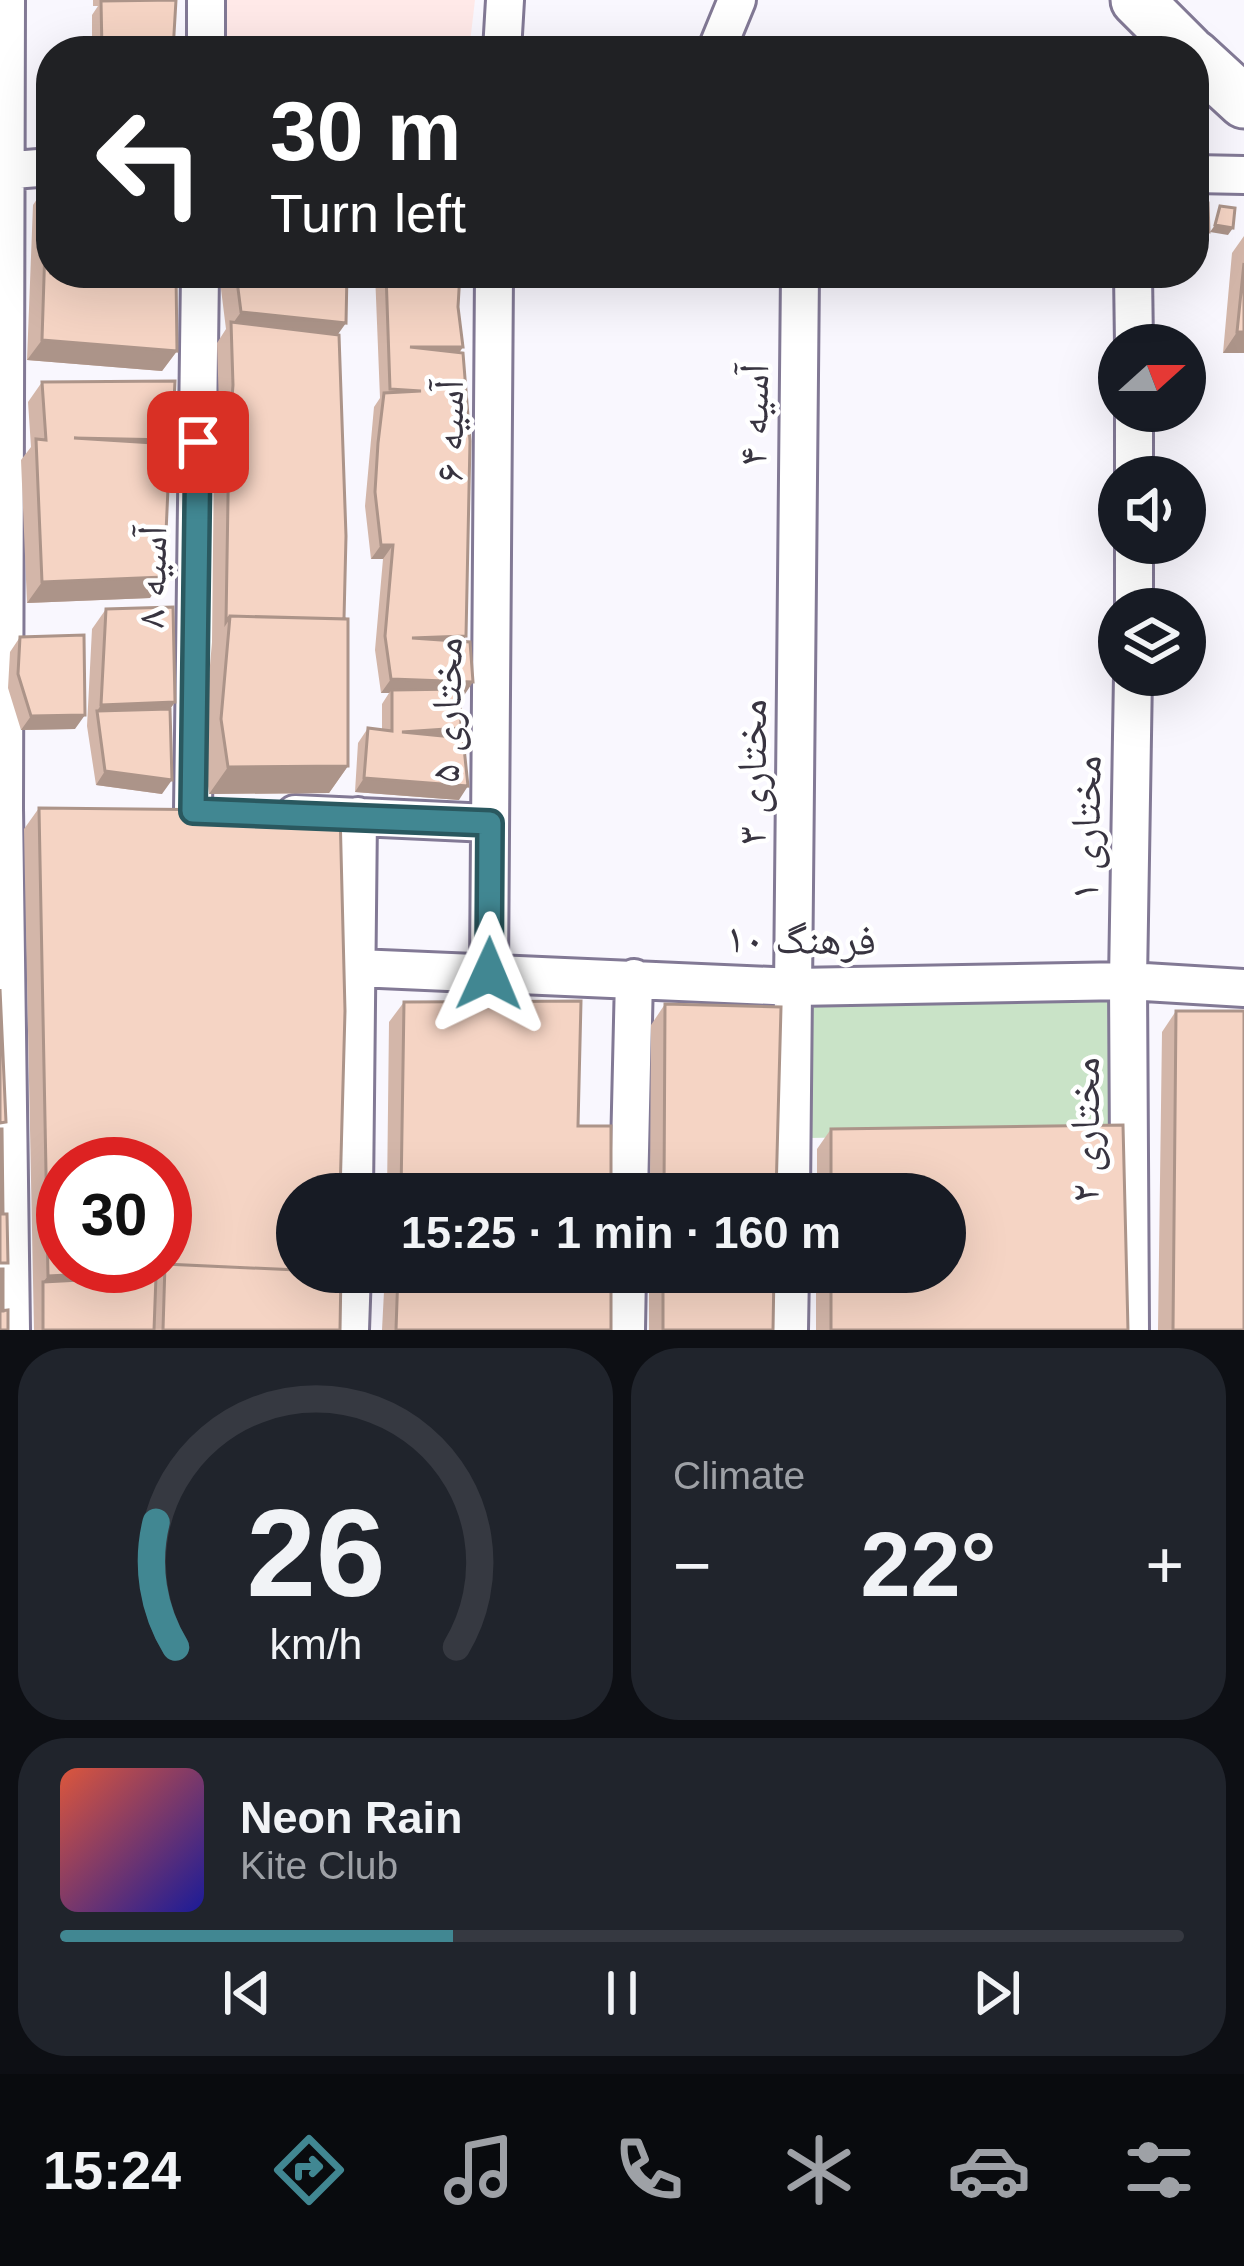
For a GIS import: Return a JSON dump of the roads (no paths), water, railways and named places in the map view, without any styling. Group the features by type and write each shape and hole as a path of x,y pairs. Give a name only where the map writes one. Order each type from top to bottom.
{"main road":[{"path":"1137,0 1173,36"},
{"path":"1209,70 1244,102"}],"street":[{"path":"6,0 3,171 11,1330"},
{"path":"206,0 206,36"},
{"path":"503,36 505,0"},
{"path":"722,36 737,0"},
{"path":"3,171 36,168"},
{"path":"1209,175 1244,175"},
{"name":"آسیه ۸","path":"193,811 200,288"},
{"name":"آسیه ۶","path":"492,591 494,288"},
{"name":"آسیه ۴","path":"796,558 800,288"},
{"path":"1133,288 1134,324"},
{"name":"مختاری ۳","path":"791,1173 796,558"},
{"name":"مختاری ۵","path":"489,974 492,591"},
{"name":"مختاری ۱","path":"1128,981 1132,696"},
{"path":"264,813 490,823"},
{"path":"353,1173 358,816"},
{"name":"فرهنگ ۱۰","path":"357,968 795,987 1128,981 1244,988"},
{"path":"629,1173 634,978"},
{"name":"مختاری ۲","path":"1128,981 1130,1330"},
{"path":"350,1330 351,1293"},
{"path":"626,1323 627,1293"}]}
